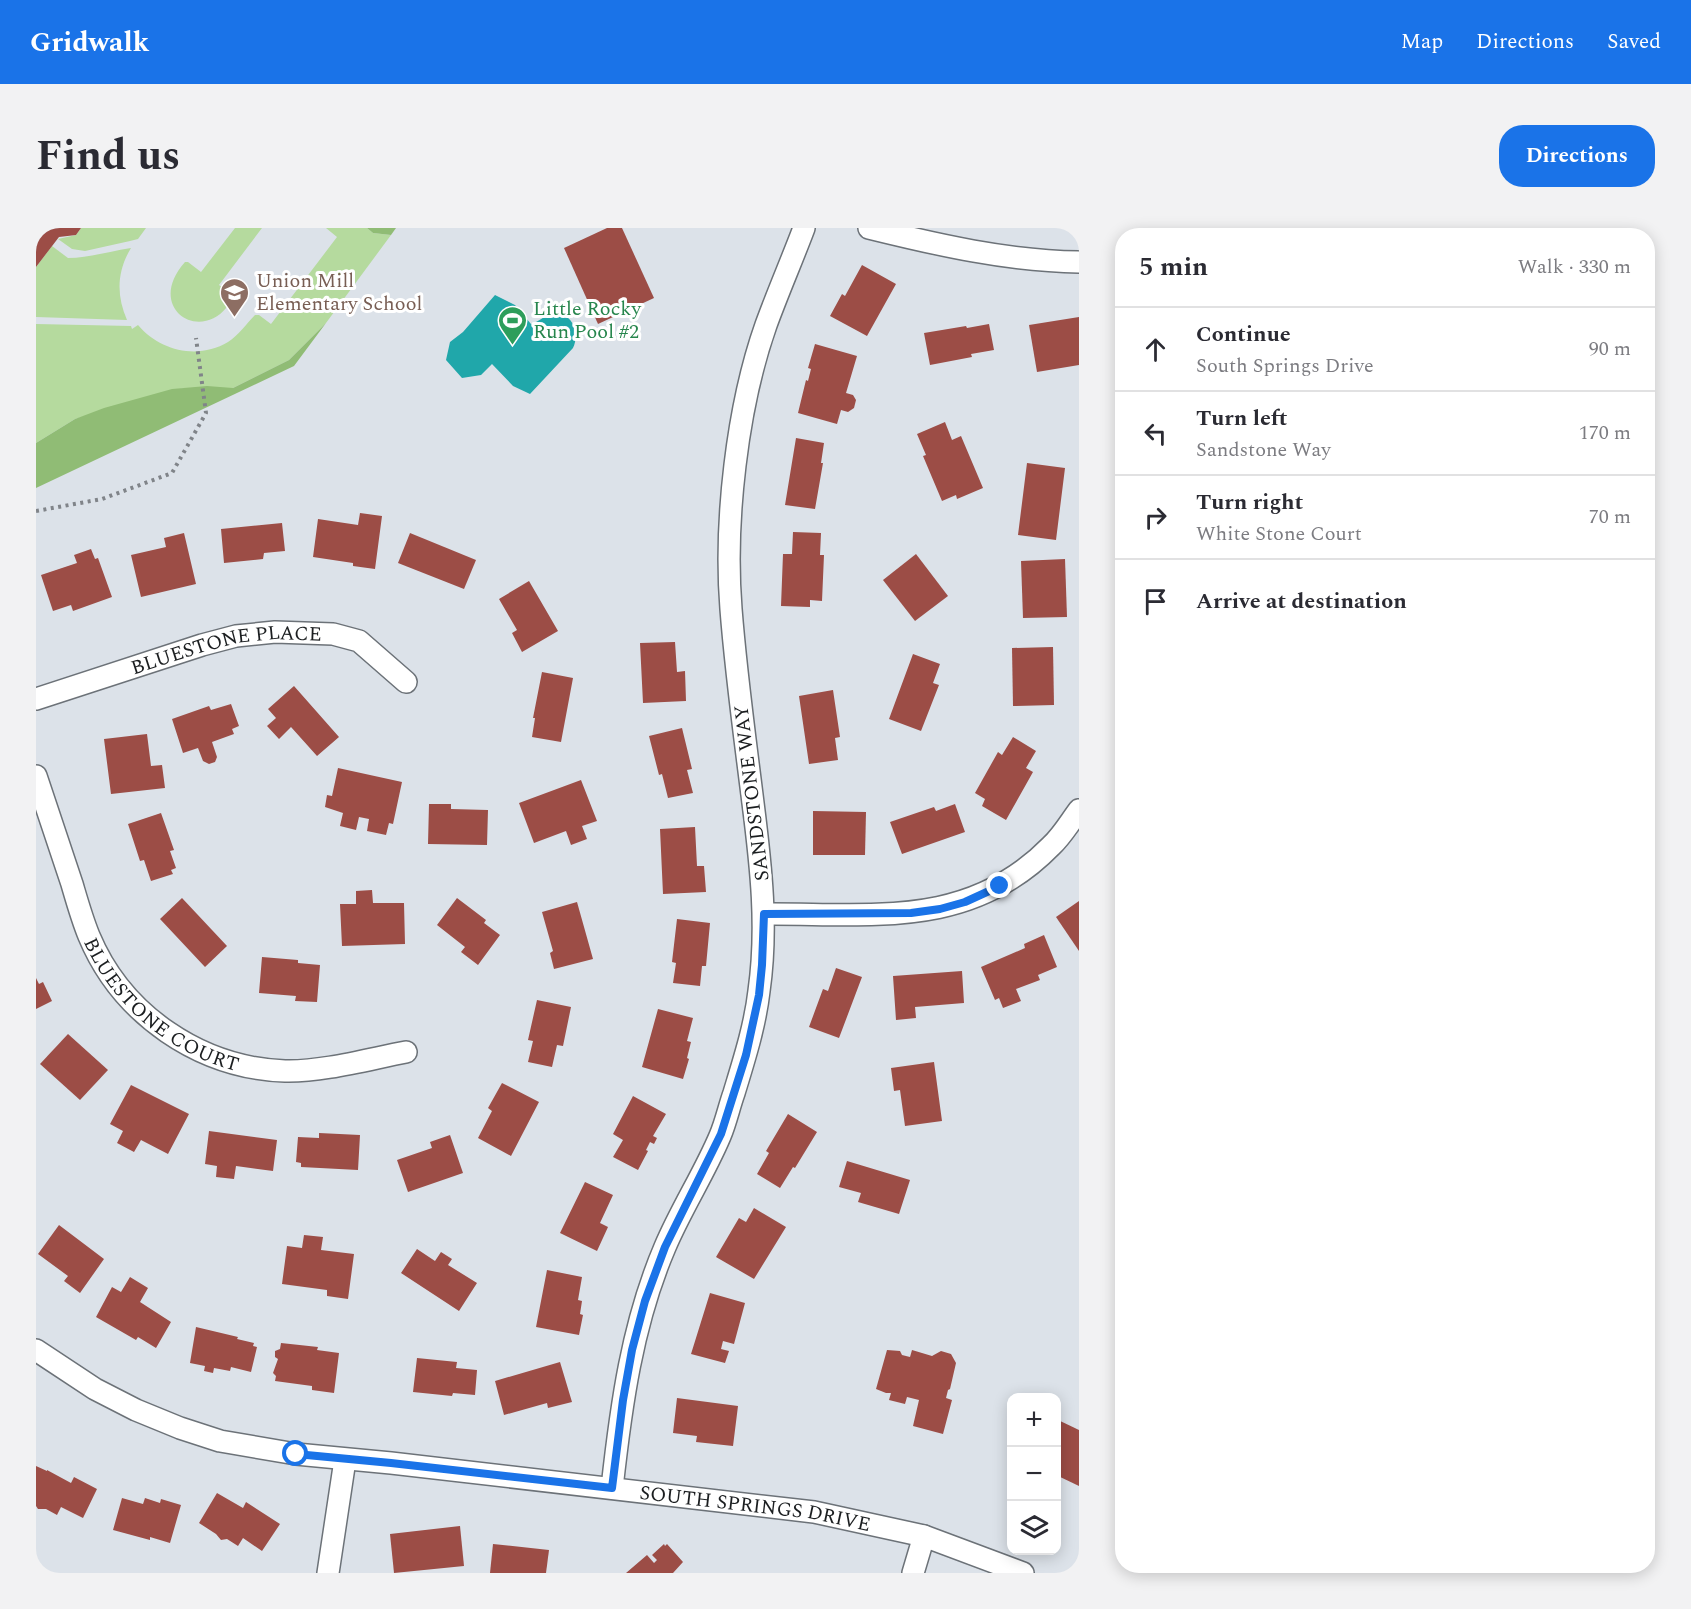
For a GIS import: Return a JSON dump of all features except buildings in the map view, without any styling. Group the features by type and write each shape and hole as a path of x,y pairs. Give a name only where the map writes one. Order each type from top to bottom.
{"street":[{"name":"SANDSTONE WAY","path":"612,1488 623,1400 632,1350 645,1301 665,1247 721,1134 746,1055 759,995 764,914 731,605 729,549 732,497 741,432 765,327 804,228"},
{"path":"869,228 975,252 1053,262 1079,262"},
{"name":"BLUESTONE PLACE","path":"36,699 202,645 236,636 275,632 333,634 359,641 406,682"},
{"name":"BLUESTONE COURT","path":"36,776 89,937 111,977 145,1014 171,1035 197,1050 228,1062 261,1069 286,1071 307,1070 406,1052"},
{"path":"764,914 911,913 940,909 965,902 1000,886 1031,865 1053,845 1079,810"},
{"name":"SOUTH SPRINGS DRIVE","path":"36,1350 95,1389 136,1410 220,1441 345,1460 391,1463 814,1512 924,1536 1023,1573"},
{"path":"328,1573 345,1460"},
{"path":"913,1573 924,1536"}],"path":[{"path":"36,511 102,499 172,473 206,413 196,338"}],"green space":[{"path":"81,228 146,228 138,239 85,251 72,249 58,239 76,235"},
{"path":"235,228 262,228 219,285 231,294 227,307 215,317 203,321 190,320 180,315 173,306 171,293 174,278 185,262 201,272"},
{"path":"326,228 367,228 373,233 391,235 326,323 289,360 233,388 184,388 75,419 36,443 36,324 131,326 132,329 138,325 147,334 168,347 192,351 216,348 232,339 255,315 259,315 271,324 337,237"},
{"path":"367,228 396,228 391,235 373,233"},
{"path":"52,246 68,258 131,248 123,265 120,283 121,301 127,320 36,317 36,267"},
{"path":"326,323 294,366 36,488 36,443 75,419 104,408 172,389 207,386 233,388 289,360"}],"water":[{"name":"Little Rocky Run Pool #2","path":"495,295 515,305 531,324 547,316 560,314 570,320 575,330 573,348 530,394 513,386 492,364 481,375 462,378 446,360 450,342 463,332"}],"place":[{"name":"Union Mill Elementary School","path":"235,318"},
{"name":"Little Rocky Run Pool #2","path":"512,346"}],"route":[{"path":"296,1454 612,1488 623,1400 632,1350 645,1301 665,1247 721,1134 746,1055 759,995 764,914 911,913 940,909 965,902 1000,886"}]}
